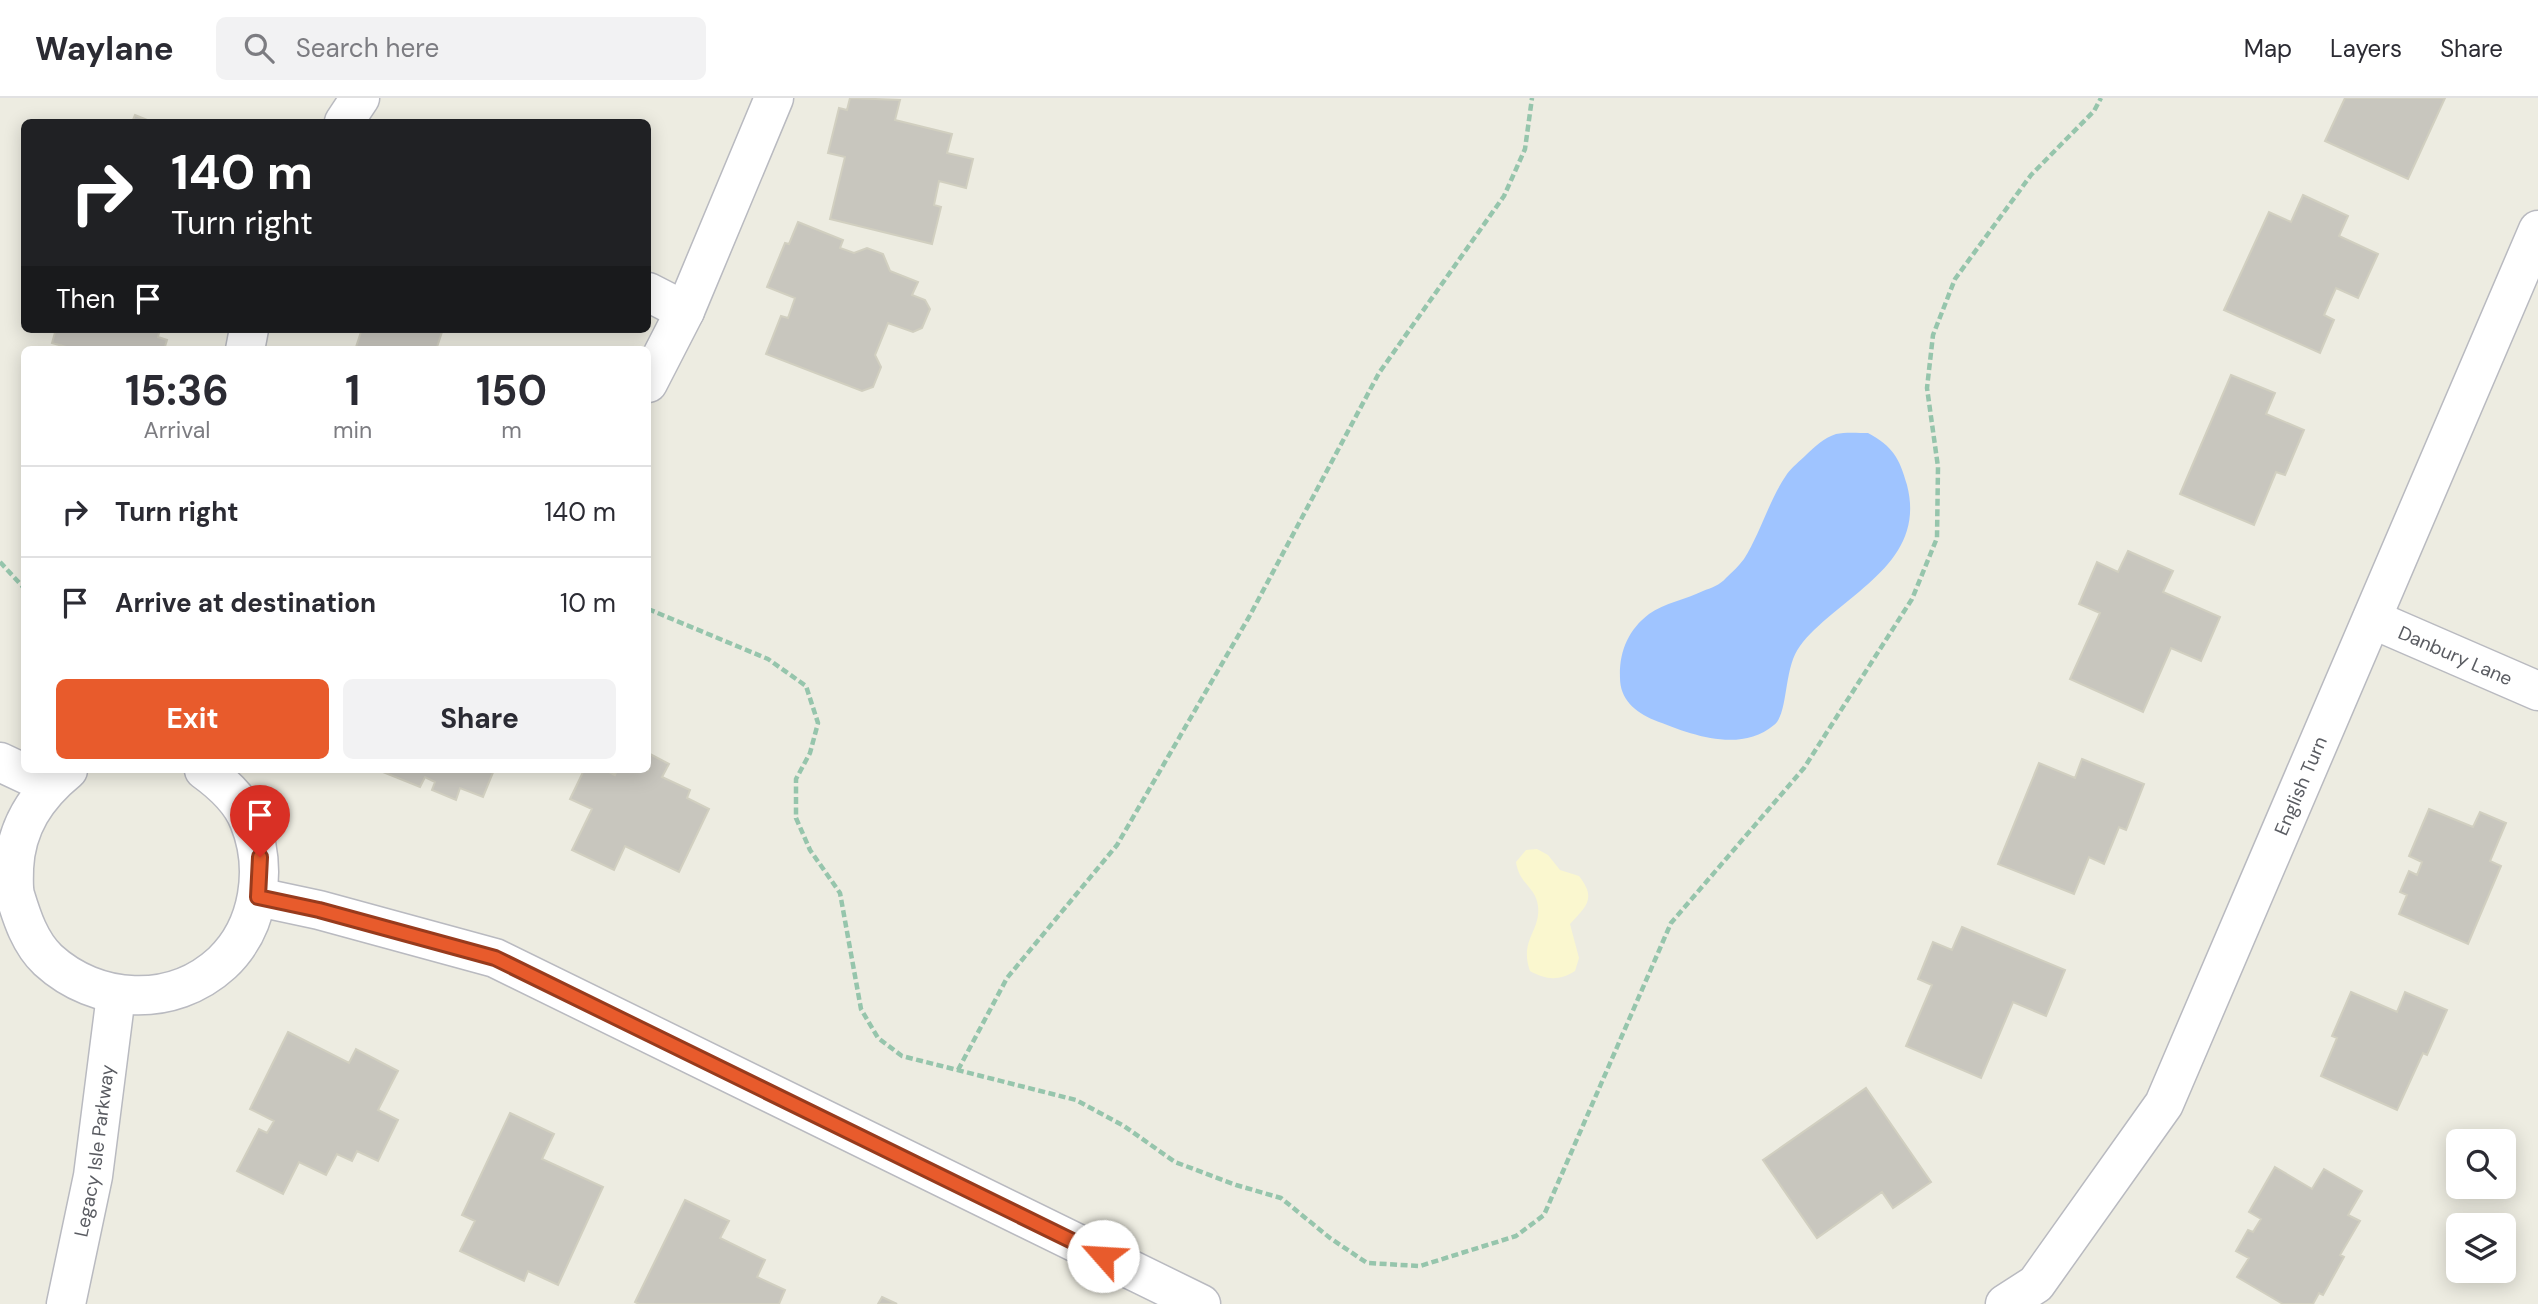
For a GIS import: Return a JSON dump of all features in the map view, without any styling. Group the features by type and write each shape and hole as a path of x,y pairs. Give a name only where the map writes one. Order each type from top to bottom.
{"street":[{"path":"346,119 360,98"},
{"path":"651,377 685,311 774,98"},
{"name":"English Turn","path":"2005,1304 2036,1284 2164,1104 2538,230"},
{"path":"651,294 685,311"},
{"name":"Danbury Lane","path":"2372,619 2538,691"},
{"path":"0,762 21,768"},
{"path":"40,773 58,778 27,814 8,842 13,887 24,926 47,959 79,983 116,995 154,996 190,985 222,963 245,933 258,897 260,857 249,819 226,786 208,773"},
{"path":"258,897 319,910 495,958 1200,1304"},
{"name":"Legacy Isle Parkway","path":"66,1304 93,1176 116,995"}],"path":[{"path":"958,1070 1007,978 1117,845 1249,617 1379,373 1504,196 1525,149 1532,98"},
{"path":"651,610 768,659 806,686 818,723 810,753 796,779 796,818 810,850 840,893 861,1009 878,1038 902,1056 1076,1100 1124,1126 1175,1162 1236,1185 1281,1198 1330,1238 1367,1263 1420,1266 1516,1236 1544,1215 1671,923 1804,768 1912,599 1937,538 1938,467 1927,388 1933,335 1955,279 2031,175 2094,111 2101,98"},
{"path":"0,562 21,586"}],"sand":[{"path":"1537,849 1548,855 1560,870 1579,876 1588,897 1585,907 1570,924 1579,958 1575,971 1558,978 1547,978 1530,971 1527,960 1528,943 1538,915 1538,906 1534,894 1520,875 1516,862 1526,850"}],"water":[{"path":"1868,433 1889,448 1904,475 1910,513 1905,537 1893,558 1876,577 1800,646 1791,666 1782,711 1774,725 1760,734 1746,738 1714,739 1668,725 1635,709 1623,692 1620,678 1623,651 1635,627 1655,610 1715,586 1735,569 1750,549 1787,474 1816,446 1836,434"}],"building":[{"path":"850,98 900,100 895,120 952,134 947,153 973,159 966,188 939,181 934,205 941,207 932,244 830,219 845,157 828,153 839,108 847,110"},
{"path":"2345,98 2445,98 2408,179 2325,141"},
{"path":"2303,195 2348,216 2339,236 2378,254 2358,298 2336,288 2324,315 2334,320 2320,353 2224,310 2269,212 2291,222"},
{"path":"798,222 843,240 840,248 854,253 867,248 883,254 890,271 918,282 912,295 925,300 930,309 922,328 913,332 888,323 875,355 881,367 873,387 862,391 766,354 781,316 788,318 795,298 767,287 785,243 789,244"},
{"path":"55,333 159,333 158,337 167,340 165,346 63,346 52,343"},
{"path":"361,333 442,333 437,346 356,346"},
{"path":"2231,375 2275,393 2266,414 2304,430 2285,475 2276,472 2254,525 2180,494"},
{"path":"2128,551 2173,571 2163,592 2220,617 2201,661 2171,648 2143,712 2070,679 2100,613 2079,604 2097,562 2118,572"},
{"path":"651,755 669,764 662,777 690,790 687,798 709,809 679,872 625,846 614,870 572,850 592,809 570,799 583,773 651,773"},
{"path":"2082,759 2144,784 2126,830 2119,827 2104,864 2089,857 2074,894 1998,864 2039,763 2075,778"},
{"path":"385,773 493,773 483,797 460,788 456,800 432,790 435,782 425,777 420,787"},
{"path":"2429,809 2473,827 2480,812 2506,823 2490,861 2501,866 2468,944 2399,914 2407,895 2400,892 2409,871 2417,875 2422,862 2409,856"},
{"path":"1962,927 2065,970 2046,1016 2013,1002 1981,1078 1906,1046 1932,985 1918,979 1933,942 1952,950"},
{"path":"2351,992 2397,1012 2405,992 2447,1010 2427,1055 2423,1053 2397,1110 2321,1076 2337,1038 2332,1036"},
{"path":"288,1032 349,1063 356,1049 398,1071 378,1110 398,1120 378,1161 357,1151 352,1161 337,1154 326,1175 299,1162 283,1194 237,1171 259,1129 267,1133 274,1121 250,1109"},
{"path":"1866,1088 1931,1182 1893,1208 1882,1192 1817,1238 1763,1160"},
{"path":"510,1113 554,1134 542,1159 603,1187 558,1285 528,1271 524,1281 460,1251 475,1221 462,1215"},
{"path":"2275,1167 2312,1189 2324,1169 2362,1191 2348,1215 2360,1221 2340,1255 2344,1257 2323,1295 2319,1293 2313,1304 2283,1304 2237,1277 2249,1258 2236,1251 2248,1230 2253,1232 2261,1219 2249,1212"},
{"path":"685,1200 729,1221 720,1238 765,1260 757,1277 785,1290 779,1304 635,1302"},
{"path":"882,1297 897,1304 878,1304"}],"route":[{"path":"260,857 258,897 319,910 495,958 1103,1256"}]}
